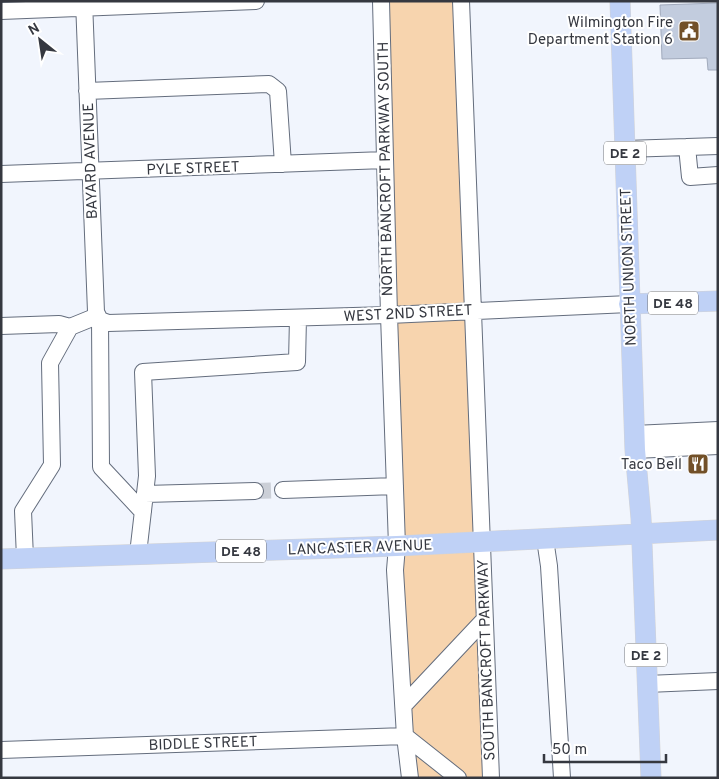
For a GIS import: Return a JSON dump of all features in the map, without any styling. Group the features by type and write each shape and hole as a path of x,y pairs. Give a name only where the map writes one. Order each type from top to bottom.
{"main road":[{"name":"NORTH UNION STREET","path":"620,1 634,442 641,532"},
{"name":"WEST 2ND STREET","path":"629,304 718,301"},
{"name":"LANCASTER AVENUE","path":"1,559 397,546 641,532 718,530"},
{"name":"DE 2","path":"641,532 651,778"}],"street":[{"path":"1,11 84,4 256,1"},
{"name":"NORTH BANCROFT PARKWAY SOUTH","path":"381,1 397,546"},
{"path":"461,1 481,542"},
{"name":"BAYARD AVENUE","path":"84,4 98,318 101,467 143,512"},
{"path":"87,91 270,84 278,91 283,164"},
{"path":"625,149 718,146"},
{"path":"687,147 690,177 718,176"},
{"name":"PYLE STREET","path":"1,174 385,160"},
{"name":"WEST 2ND STREET","path":"98,318 108,323 298,318 629,304"},
{"path":"1,326 60,324 70,327 98,318"},
{"path":"138,554 147,476 143,372 297,362 298,318"},
{"path":"25,558 23,512 52,465 50,363 70,327"},
{"path":"634,442 718,430"},
{"path":"634,442 718,446"},
{"path":"283,490 395,486"},
{"path":"145,494 255,491"},
{"path":"545,539 549,566 562,778"},
{"name":"SOUTH BANCROFT PARKWAY","path":"481,542 491,778"},
{"path":"397,546 395,570 405,736 410,778"},
{"path":"404,705 484,620"},
{"path":"647,684 718,681"},
{"path":"405,736 458,778"},
{"name":"BIDDLE STREET","path":"1,750 405,736"}],"shaded area":[{"path":"381,1 461,1 491,778 410,778"}],"building":[{"name":"Wilmington Fire Department Station 6","path":"718,3 718,70 708,70 707,58 662,59 660,5"}],"tunnel":[{"path":"255,491 283,490"}],"place":[{"name":"Wilmington Fire Department Station 6","path":"689,31"},
{"name":"Taco Bell","path":"698,464"}]}
